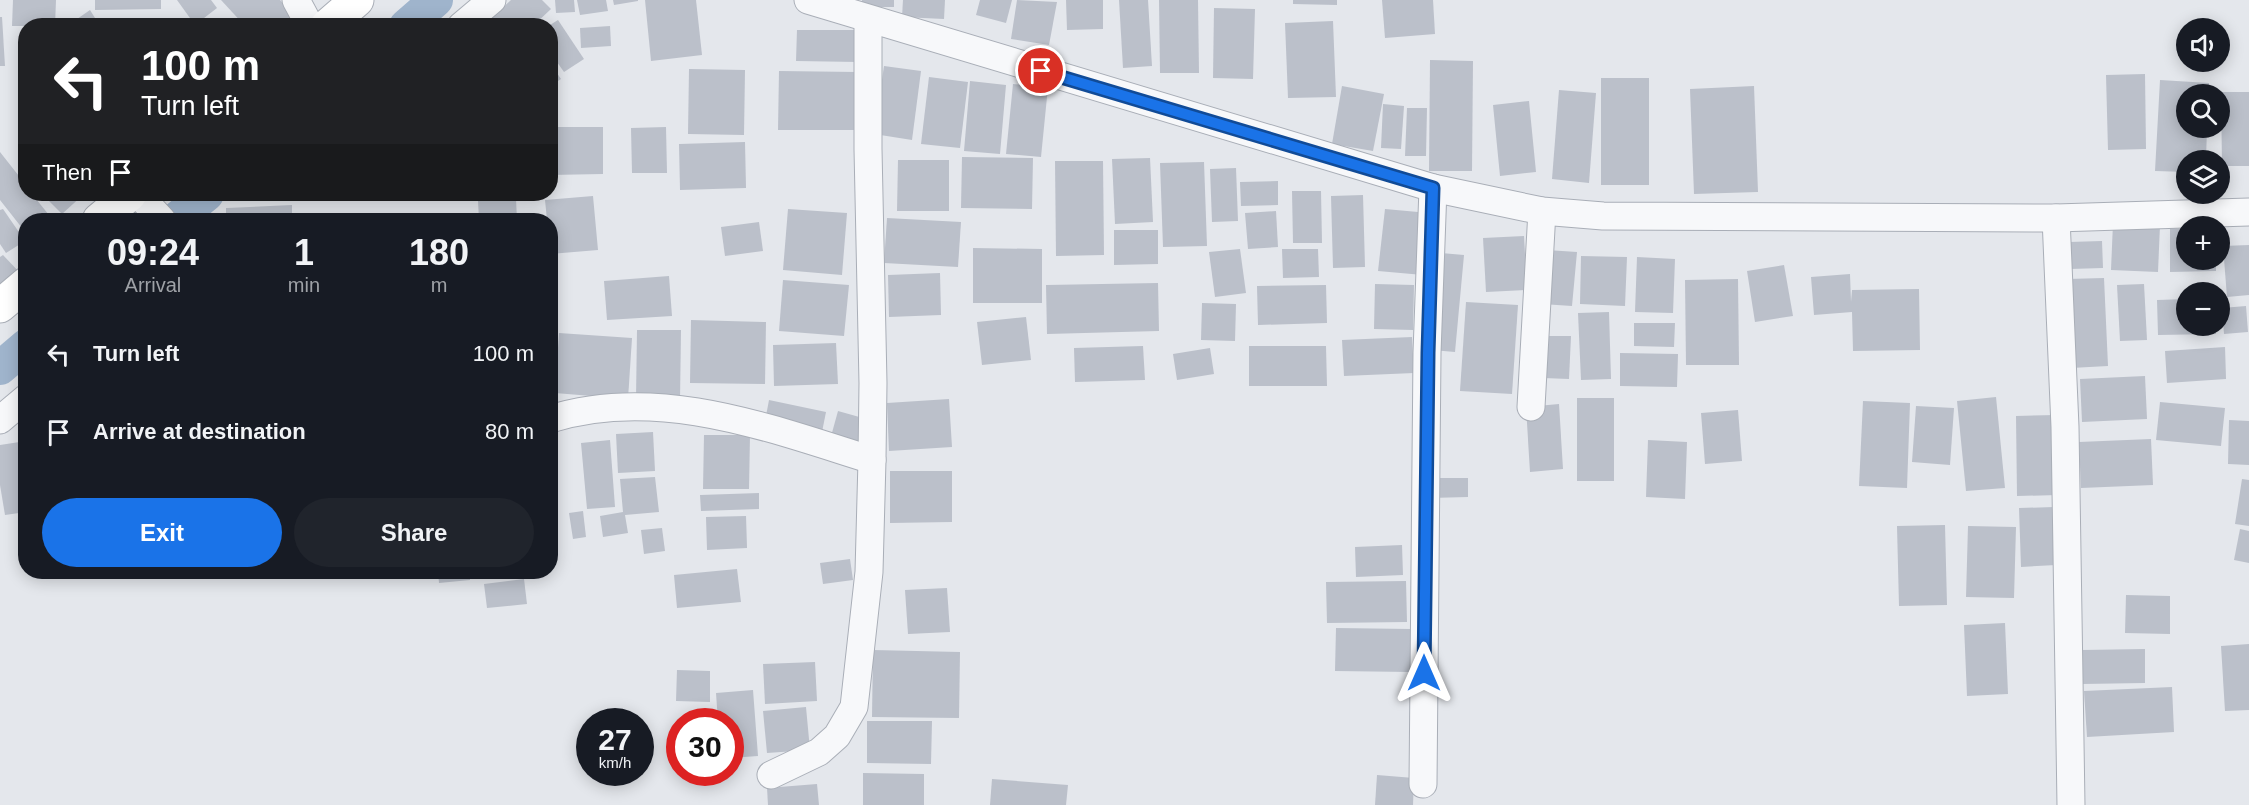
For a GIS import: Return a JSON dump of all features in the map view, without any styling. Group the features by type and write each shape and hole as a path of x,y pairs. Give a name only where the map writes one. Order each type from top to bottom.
{"main road":[{"path":"336,18 357,0"},
{"path":"120,213 146,204"},
{"path":"0,306 18,291"}],"street":[{"path":"296,0 306,18"},
{"path":"471,18 492,0"},
{"path":"808,0 1433,188 1542,211 1603,216 2056,218 2249,212"},
{"path":"771,775 819,752 837,736 854,707 869,572 872,460 868,19"},
{"path":"1423,784 1428,353 1433,188"},
{"path":"1531,406 1542,211"},
{"path":"2056,218 2065,427 2071,805"},
{"path":"0,420 18,405"},
{"path":"558,417 599,407 646,406 750,422 872,460"}],"building":[{"path":"13,0 56,0 55,18 18,18 18,26 12,26"},
{"path":"95,0 161,0 161,9 95,10"},
{"path":"177,0 211,0 217,8 204,18 190,18"},
{"path":"221,0 280,0 296,18 238,18"},
{"path":"511,0 542,0 551,9 541,18 491,18"},
{"path":"555,0 574,0 575,12 556,13"},
{"path":"577,0 606,0 608,11 580,15"},
{"path":"613,0 638,0 638,1 614,5"},
{"path":"645,0 696,0 702,55 651,61"},
{"path":"862,0 894,0 894,7 862,7"},
{"path":"903,0 945,0 944,19 902,17"},
{"path":"980,0 1012,0 1006,23 976,15"},
{"path":"1017,0 1057,2 1049,45 1011,39"},
{"path":"1066,0 1103,0 1103,29 1067,30"},
{"path":"1119,0 1148,0 1152,66 1123,68"},
{"path":"1159,0 1198,0 1199,73 1160,73"},
{"path":"1293,0 1337,0 1337,5 1293,4"},
{"path":"1382,0 1433,0 1435,34 1385,38"},
{"path":"1214,8 1255,9 1253,79 1213,78"},
{"path":"90,10 95,18 78,18"},
{"path":"0,17 2,17 5,66 0,66"},
{"path":"558,20 584,59 564,72 558,63"},
{"path":"1333,21 1336,97 1288,98 1285,23"},
{"path":"610,26 611,46 581,48 580,28"},
{"path":"797,30 858,30 858,62 796,61"},
{"path":"1430,60 1473,61 1472,171 1429,171"},
{"path":"884,66 921,71 912,140 874,134"},
{"path":"689,69 745,70 744,135 688,134"},
{"path":"779,71 857,72 857,130 778,130"},
{"path":"2145,74 2146,149 2108,150 2106,75"},
{"path":"929,77 968,82 960,148 921,144"},
{"path":"1601,78 1649,78 1649,185 1601,185"},
{"path":"2160,80 2209,83 2176,84 2176,138 2207,138 2206,150 2176,150 2176,172 2155,171"},
{"path":"970,81 1006,85 1000,154 964,151"},
{"path":"1013,84 1048,87 1041,157 1006,154"},
{"path":"1342,86 1384,94 1373,151 1332,144"},
{"path":"1754,86 1758,192 1694,194 1690,89"},
{"path":"1559,90 1596,93 1589,183 1552,179"},
{"path":"2230,92 2249,92 2249,166 2230,166 2230,150 2222,150 2222,138 2230,138"},
{"path":"1529,101 1536,172 1500,176 1493,105"},
{"path":"1383,104 1404,106 1401,149 1381,148"},
{"path":"1407,108 1427,108 1426,156 1405,156"},
{"path":"558,127 603,127 603,174 558,175"},
{"path":"666,127 667,173 632,173 631,128"},
{"path":"745,142 746,188 680,190 679,144"},
{"path":"0,152 18,175 18,201 38,201 47,213 18,213 18,223 0,200"},
{"path":"962,157 1033,158 1032,209 961,208"},
{"path":"1150,158 1153,222 1115,224 1112,159"},
{"path":"898,160 949,160 949,211 897,211"},
{"path":"1055,161 1103,161 1104,255 1056,256"},
{"path":"1204,162 1207,246 1163,247 1160,163"},
{"path":"1236,168 1238,221 1212,222 1210,169"},
{"path":"1278,181 1278,205 1241,206 1240,182"},
{"path":"1292,191 1321,191 1322,243 1293,243"},
{"path":"1363,195 1365,267 1333,268 1331,196"},
{"path":"593,196 598,250 558,253 558,213 546,213 545,201 558,201 558,199"},
{"path":"49,201 76,201 63,213"},
{"path":"478,201 516,201 517,213 479,213"},
{"path":"292,205 292,213 226,213 226,208"},
{"path":"3,209 18,231 18,245 6,253 0,244 0,210"},
{"path":"788,209 847,213 842,275 783,270"},
{"path":"1385,209 1429,213 1423,275 1378,271"},
{"path":"1276,211 1278,247 1248,249 1245,213"},
{"path":"887,218 961,222 958,267 884,263"},
{"path":"759,222 763,251 725,256 721,227"},
{"path":"2113,223 2160,225 2158,272 2111,270"},
{"path":"2170,229 2176,229 2176,270 2216,270 2216,271 2170,272"},
{"path":"1114,230 1158,230 1158,264 1114,265"},
{"path":"1524,236 1527,290 1486,292 1483,238"},
{"path":"2102,241 2103,268 2070,269 2069,242"},
{"path":"2249,245 2249,295 2230,297 2230,282 2226,282 2225,270 2230,270 2230,246"},
{"path":"973,248 1042,249 1042,303 973,303"},
{"path":"1240,249 1246,293 1215,297 1209,252"},
{"path":"1282,249 1318,249 1319,277 1283,278"},
{"path":"1547,250 1577,252 1572,306 1542,304"},
{"path":"1441,253 1464,255 1455,352 1432,350"},
{"path":"3,255 18,271 18,277 0,292 0,257"},
{"path":"1581,256 1627,257 1625,306 1580,304"},
{"path":"1637,257 1675,259 1673,313 1635,312"},
{"path":"1784,265 1793,316 1755,322 1747,271"},
{"path":"940,273 941,315 889,317 888,275"},
{"path":"1850,274 1851,302 1852,290 1919,289 1920,350 1853,351 1852,312 1814,315 1811,277"},
{"path":"669,276 672,316 607,320 604,281"},
{"path":"2104,278 2108,366 2071,368 2067,279"},
{"path":"1738,279 1739,365 1686,365 1685,280"},
{"path":"783,280 849,285 844,336 779,331"},
{"path":"1158,283 1159,331 1047,334 1046,285"},
{"path":"1375,284 1414,285 1413,330 1374,329"},
{"path":"2144,284 2147,340 2120,341 2117,285"},
{"path":"1326,285 1327,323 1258,325 1257,286"},
{"path":"2176,299 2176,335 2158,335 2157,300"},
{"path":"1466,302 1518,305 1512,394 1460,391"},
{"path":"1202,303 1236,304 1235,341 1201,340"},
{"path":"2246,306 2248,332 2230,334 2230,307"},
{"path":"1609,312 1611,379 1581,380 1578,313"},
{"path":"1026,317 1031,360 982,365 977,322"},
{"path":"691,320 766,322 765,384 690,383"},
{"path":"1634,323 1675,323 1674,347 1634,346"},
{"path":"637,330 681,330 680,400 636,399"},
{"path":"559,333 632,338 628,399 558,393"},
{"path":"1545,336 1571,336 1569,379 1543,378"},
{"path":"1412,337 1414,373 1344,376 1342,340"},
{"path":"836,343 838,384 774,386 773,345"},
{"path":"1143,346 1145,380 1075,382 1074,348"},
{"path":"1249,346 1326,346 1327,386 1249,386"},
{"path":"2225,347 2226,379 2167,383 2165,351"},
{"path":"1210,348 1214,374 1177,380 1173,354"},
{"path":"1620,353 1678,354 1677,387 1620,386"},
{"path":"2145,376 2147,419 2082,422 2080,379"},
{"path":"1996,397 2005,488 1966,491 1957,401"},
{"path":"1577,398 1614,398 1614,481 1577,481"},
{"path":"949,399 952,447 889,451 887,403"},
{"path":"769,400 826,412 822,432 765,421"},
{"path":"1863,401 1910,403 1907,488 1859,486"},
{"path":"2160,402 2225,408 2221,446 2156,440"},
{"path":"1559,404 1563,469 1530,472 1526,407"},
{"path":"1916,406 1954,408 1950,465 1912,462"},
{"path":"1738,410 1742,461 1705,464 1701,413"},
{"path":"838,411 870,420 862,449 830,440"},
{"path":"2056,415 2058,495 2017,496 2016,416"},
{"path":"2229,420 2249,421 2249,465 2228,464"},
{"path":"653,432 655,471 618,473 616,434"},
{"path":"704,435 750,435 749,489 703,489"},
{"path":"2151,439 2153,485 2081,488 2079,442"},
{"path":"610,440 615,507 587,509 581,443"},
{"path":"1648,440 1687,442 1685,499 1646,497"},
{"path":"18,442 18,513 5,515 0,485 0,445"},
{"path":"890,471 952,471 952,522 890,523"},
{"path":"655,477 659,512 625,515 628,533 603,537 600,516 623,512 620,479"},
{"path":"1430,478 1468,478 1468,497 1430,498"},
{"path":"2242,479 2249,480 2249,526 2235,524"},
{"path":"759,493 759,509 701,511 700,495"},
{"path":"2054,507 2056,565 2021,567 2019,508"},
{"path":"583,511 586,537 573,539 569,513"},
{"path":"746,516 747,548 707,550 706,517"},
{"path":"1945,525 1947,605 1899,606 1897,526"},
{"path":"1968,526 2016,527 2014,598 1966,597"},
{"path":"662,528 665,551 644,554 641,530"},
{"path":"2240,529 2249,531 2249,563 2234,560"},
{"path":"1402,545 1403,575 1356,577 1355,547"},
{"path":"850,559 853,580 823,584 820,563"},
{"path":"737,569 741,602 677,608 674,575"},
{"path":"439,579 470,579 470,580 439,583"},
{"path":"524,579 527,604 487,608 484,584"},
{"path":"1406,581 1407,622 1327,623 1326,582"},
{"path":"947,588 950,632 908,634 905,590"},
{"path":"2126,595 2170,596 2170,634 2125,633"},
{"path":"2005,623 2008,694 1967,696 1964,625"},
{"path":"1336,628 1411,629 1410,672 1335,671"},
{"path":"2249,644 2249,710 2225,711 2221,646"},
{"path":"2145,649 2145,683 2082,684 2082,650"},
{"path":"873,650 960,652 959,718 872,717"},
{"path":"815,662 817,701 765,704 763,664"},
{"path":"677,670 710,671 710,702 676,701"},
{"path":"2172,687 2174,732 2087,737 2084,691"},
{"path":"753,690 758,756 744,757 744,708 717,708 716,693"},
{"path":"806,707 810,750 767,753 763,711"},
{"path":"867,721 932,721 931,764 867,763"},
{"path":"863,773 924,774 924,805 863,805"},
{"path":"1377,775 1414,778 1413,805 1375,805"},
{"path":"992,779 1068,785 1066,805 990,805"},
{"path":"817,784 819,805 768,805 767,788"}],"waterway":[{"path":"415,18 436,0"},
{"path":"184,213 198,201"},
{"path":"0,368 18,353"}],"route":[{"path":"1041,71 1433,188 1428,353 1424,673"}]}
